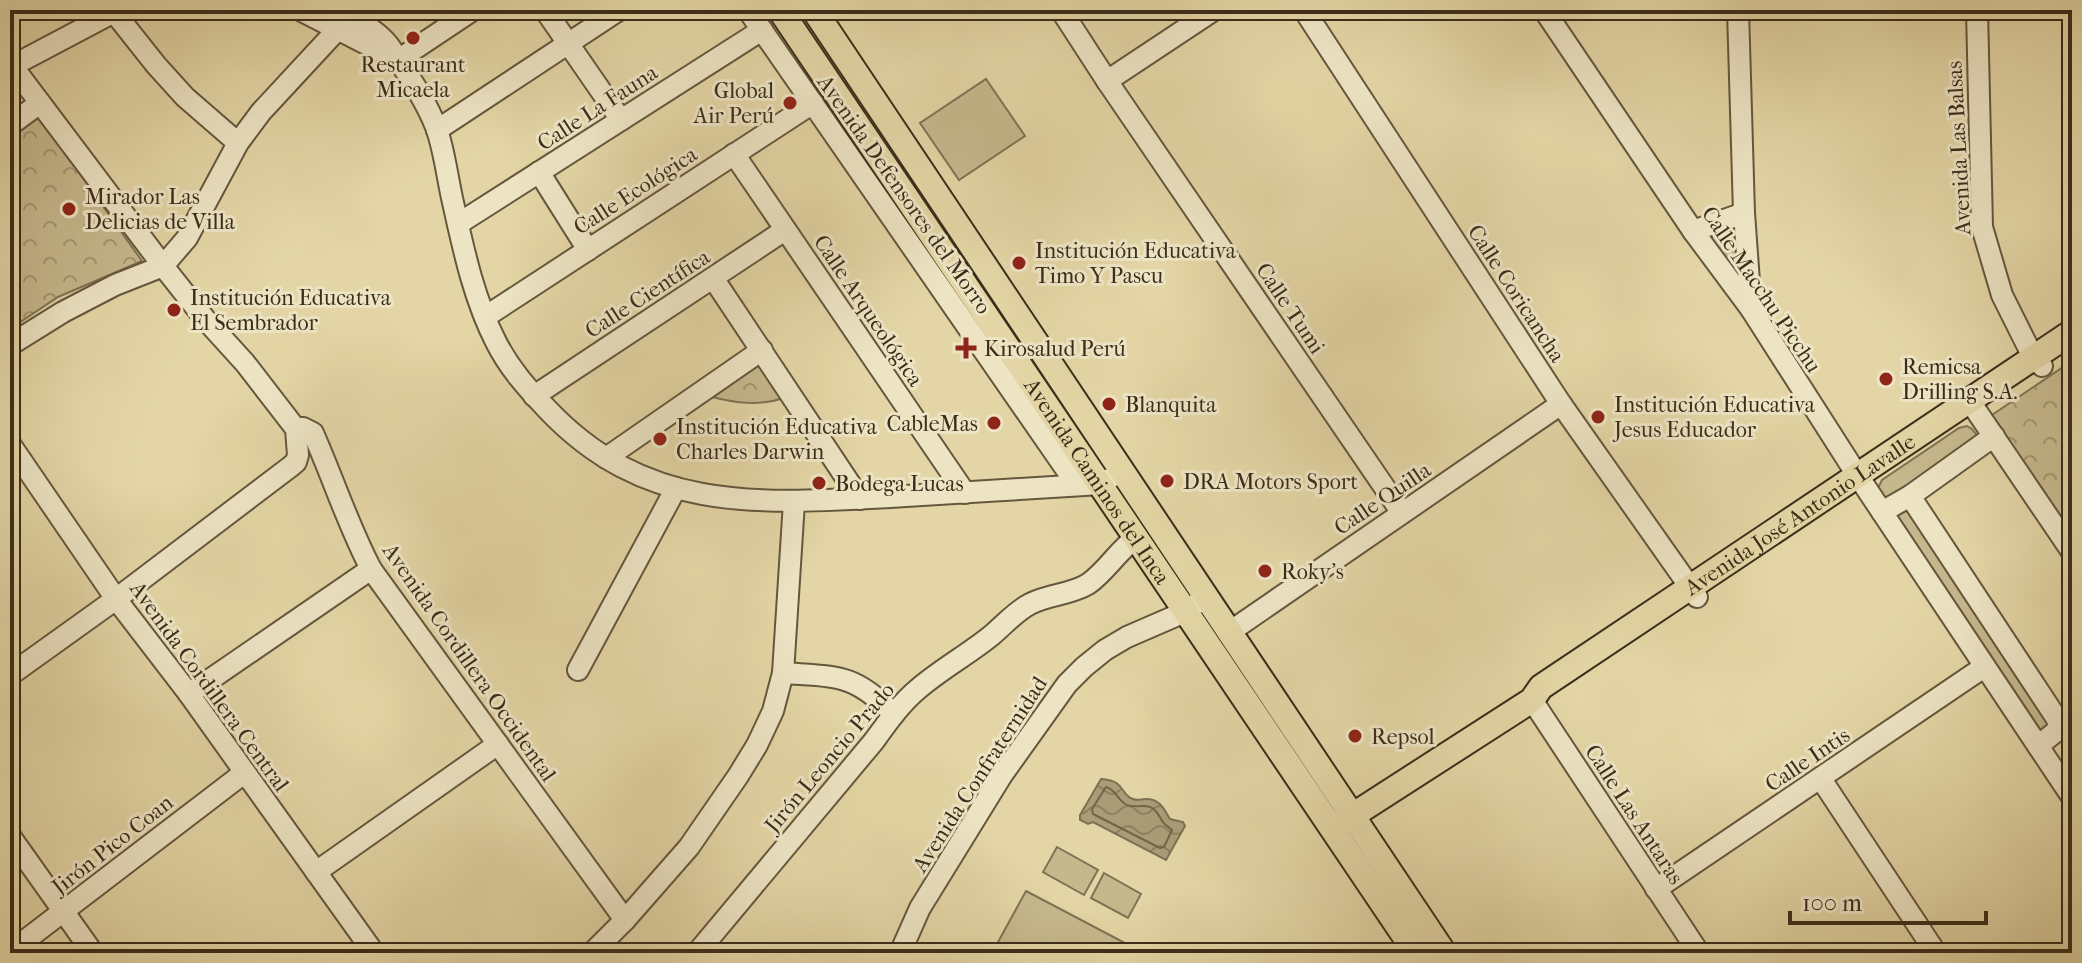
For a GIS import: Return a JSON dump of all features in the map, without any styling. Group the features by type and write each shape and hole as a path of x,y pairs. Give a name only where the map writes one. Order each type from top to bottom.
{"main road":[{"name":"Avenida Caminos del Inca","path":"780,10 1089,484 1137,537 1187,611 1444,953"},
{"name":"Avenida Caminos del Inca","path":"814,10 1231,631 1416,953"},
{"name":"Avenida José Antonio Lavalle","path":"2038,362 2072,332"},
{"name":"Avenida José Antonio Lavalle","path":"1343,822 1532,700 1541,687 1694,592 1972,405 2038,362 2072,346"}],"street":[{"path":"300,10 340,15 382,37 398,60 421,94 437,130 472,283 508,363 559,422 606,458 645,478 701,495 794,502 1089,484 1123,472"},
{"path":"398,60 473,10"},
{"path":"545,10 621,120"},
{"path":"437,130 619,10"},
{"name":"Avenida Defensores del Morro","path":"748,10 1089,484"},
{"name":"Calle Tumi","path":"1061,10 1402,513"},
{"path":"1107,81 1214,10"},
{"name":"Calle Coricancha","path":"1304,10 1561,404 1694,592"},
{"name":"Calle Macchu Picchu","path":"1544,10 1693,231 1751,309 1860,480 2038,746 2065,772 2072,797"},
{"path":"1738,10 1744,213 1751,309"},
{"name":"Avenida Las Balsas","path":"1977,10 1982,227 2002,295 2038,362"},
{"path":"11,65 116,11 156,65 185,97 238,143"},
{"path":"10,345 76,305 163,266 187,238 238,143 340,15"},
{"name":"Calle La Fauna","path":"458,224 762,30"},
{"name":"Avenida Cordillera Occidental","path":"11,65 205,319 245,363 296,429 303,428 313,433 371,569 625,920"},
{"path":"10,125 40,103"},
{"name":"Calle Ecológica","path":"485,317 813,103"},
{"name":"Calle Arqueológica","path":"734,154 965,493"},
{"path":"539,172 588,250"},
{"path":"1693,231 1744,213"},
{"name":"Calle Científica","path":"534,396 785,230"},
{"path":"713,278 860,499"},
{"path":"606,458 762,350"},
{"name":"Calle Quilla","path":"1231,631 1561,404"},
{"path":"1972,405 2072,552"},
{"path":"10,675 296,462 296,429"},
{"path":"1882,512 1910,496 1994,436"},
{"name":"Avenida Cordillera Central","path":"10,444 116,599 189,694 374,953"},
{"path":"578,670 676,488"},
{"path":"1910,496 2057,719 2059,729 2038,746"},
{"path":"592,953 689,847 738,776 773,711 783,673 794,502"},
{"name":"Jirón Leoncio Prado","path":"697,953 917,689 1027,605 1071,592 1089,583 1137,537"},
{"path":"189,694 371,569"},
{"name":"Avenida Confraternidad","path":"900,953 920,908 977,815 1067,684 1105,650 1187,611 1207,596"},
{"name":"Calle Intis","path":"1656,889 1984,667"},
{"path":"783,673 829,676 857,683 880,699 894,714"},
{"name":"Calle Las Antaras","path":"1532,700 1699,953"},
{"path":"316,872 498,744"},
{"name":"Jirón Pico Coan","path":"10,952 244,773"},
{"path":"1821,779 1936,953"},
{"path":"10,836 93,953"}],"green space":[{"path":"986,79 1025,136 959,180 920,123"},
{"path":"36,112 142,261 58,297 10,329 10,131"},
{"path":"1735,228 1744,293 1709,241 1715,233"},
{"path":"755,358 786,397 747,403 708,396"},
{"path":"2072,361 2072,483 2065,528 1989,417"},
{"path":"1967,426 1978,437 1891,499 1882,497 1878,488 1882,480 1959,428"},
{"path":"1906,505 2050,714 2049,732 2038,733 1896,519"},
{"path":"1057,847 1098,870 1084,895 1043,872"},
{"path":"1104,873 1141,894 1128,918 1091,898"},
{"path":"1026,891 1123,942 1117,953 992,953"}],"water":[{"path":"1101,779 1115,782 1133,799 1155,801 1170,819 1183,822 1185,826 1166,860 1093,822 1088,824 1080,820"}],"place":[{"name":"Restaurant Micaela","path":"413,38"},
{"name":"Global Air Perú","path":"790,103"},
{"name":"Mirador Las Delicias de Villa","path":"69,209"},
{"name":"Institución Educativa Timo Y Pascu","path":"1019,263"},
{"name":"Institución Educativa El Sembrador","path":"174,310"},
{"name":"Kirosalud Perú","path":"966,348"},
{"name":"Remicsa Drilling S.A.","path":"1886,379"},
{"name":"Blanquita","path":"1109,404"},
{"name":"Institución Educativa Jesus Educador","path":"1598,417"},
{"name":"CableMas","path":"994,423"},
{"name":"Institución Educativa Charles Darwin","path":"660,439"},
{"name":"DRA Motors Sport","path":"1167,481"},
{"name":"Bodega Lucas","path":"819,483"},
{"name":"Roky's","path":"1265,571"},
{"name":"Repsol","path":"1355,736"}]}
